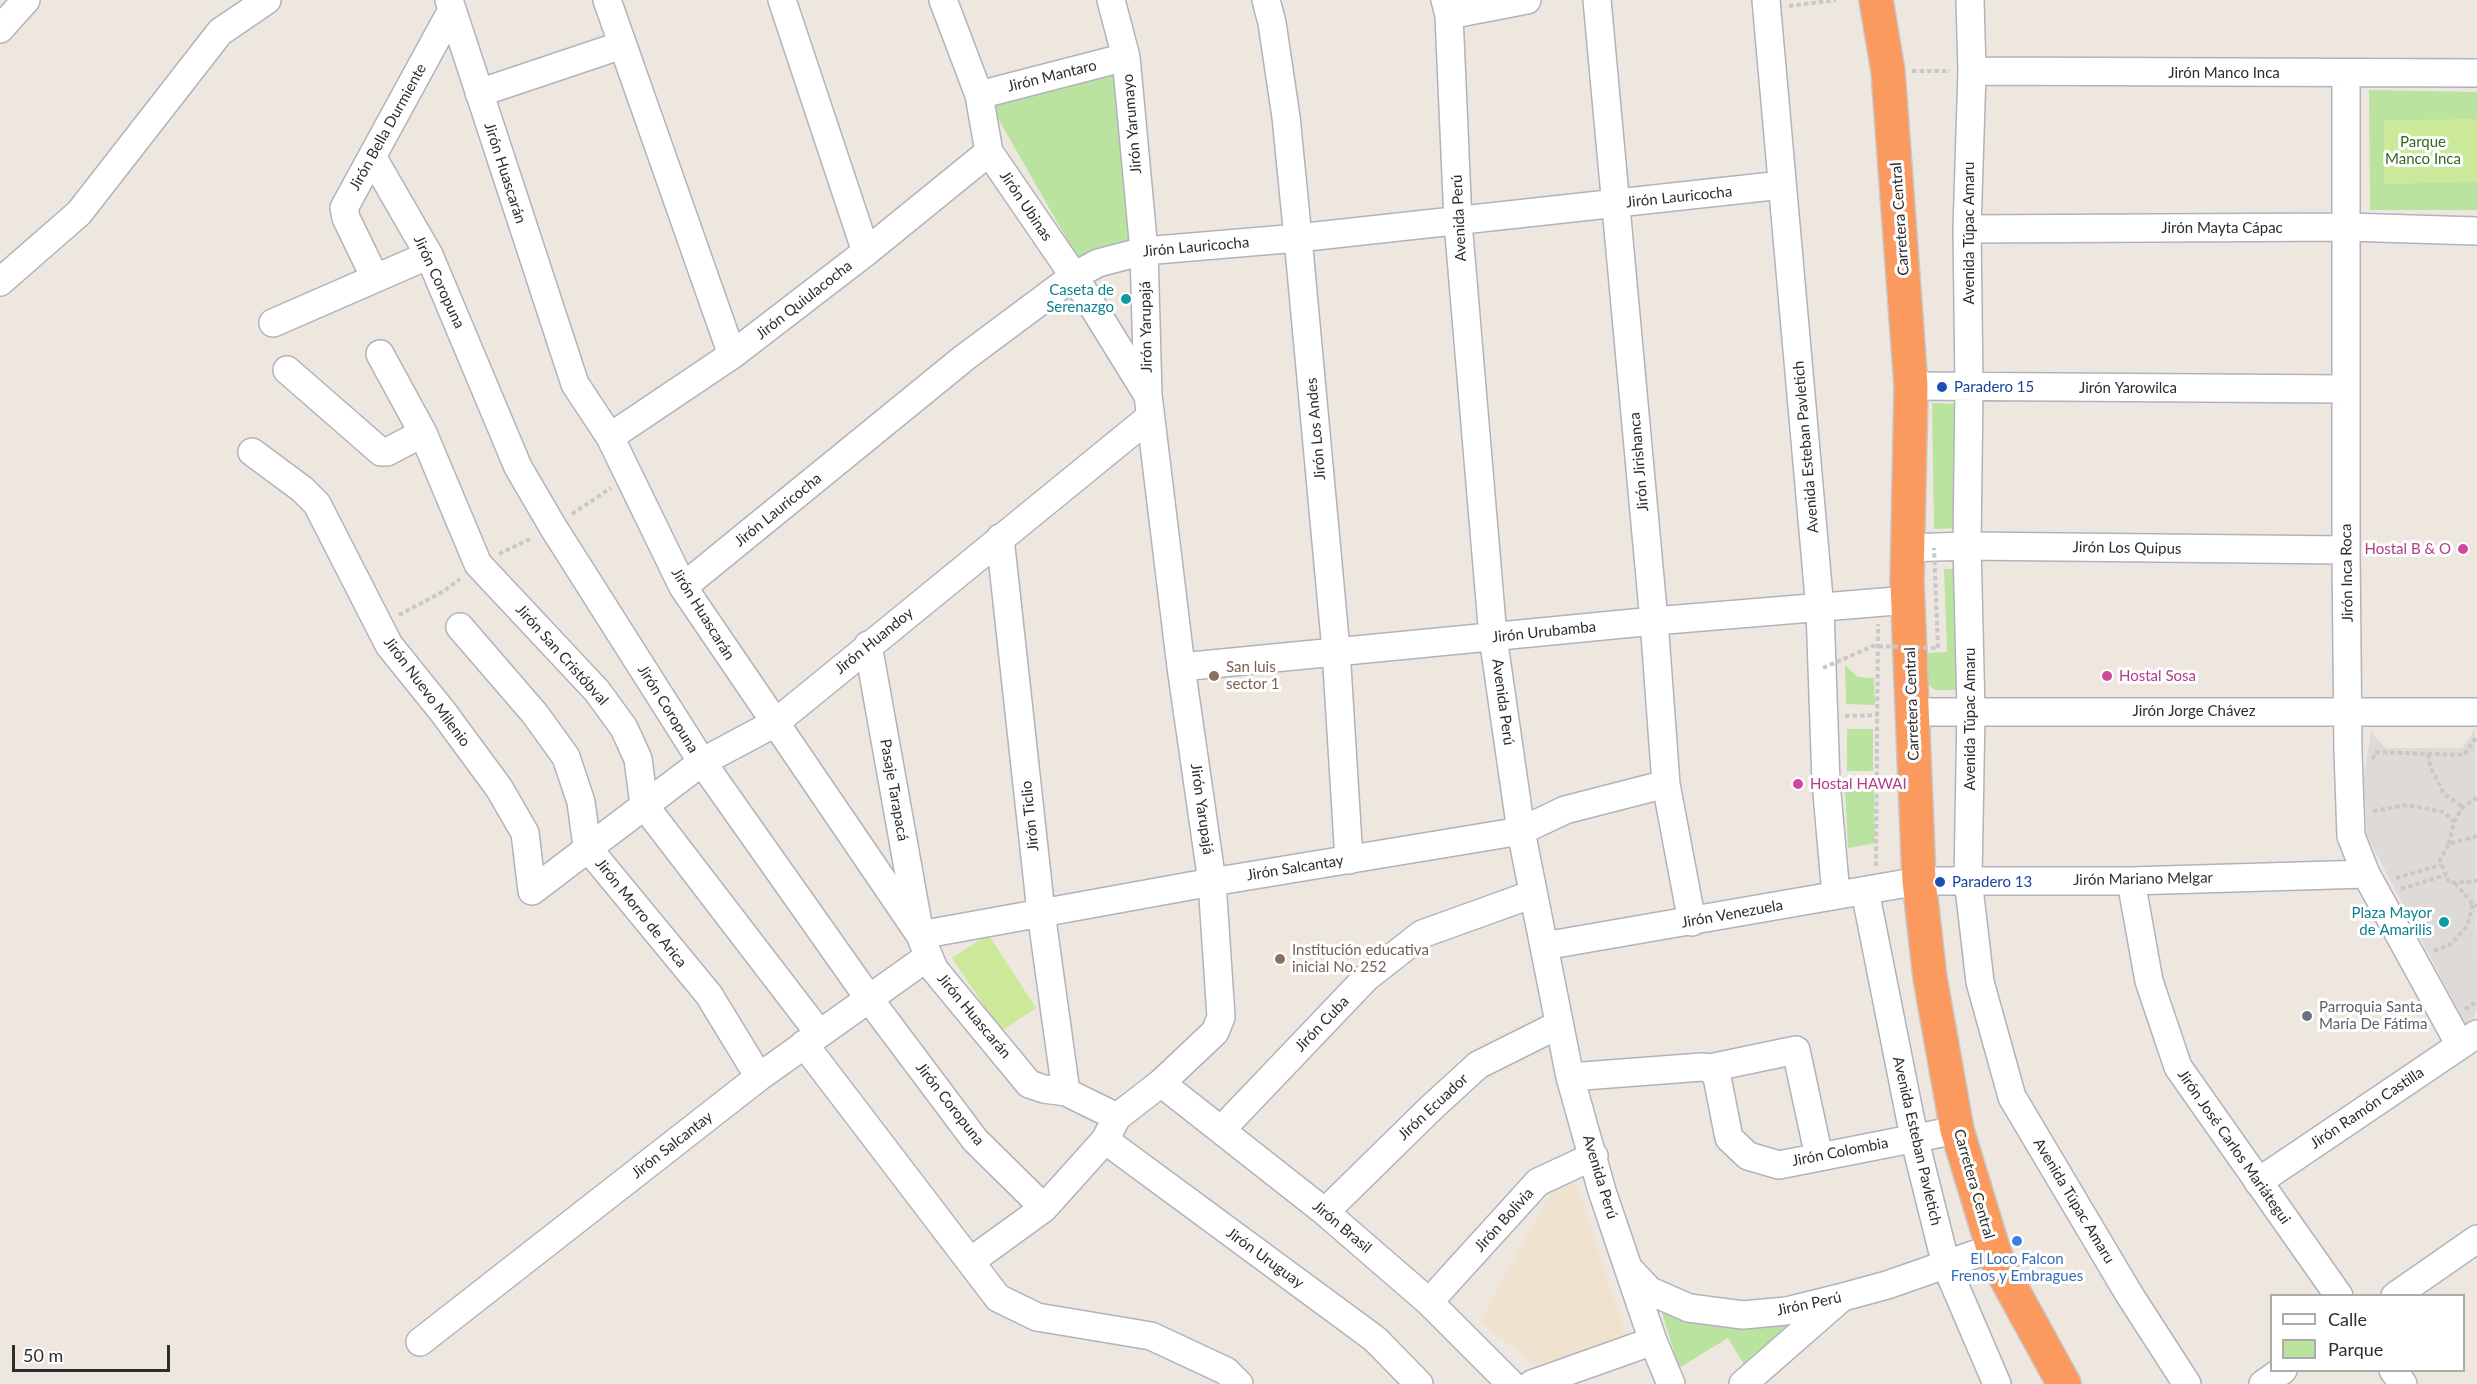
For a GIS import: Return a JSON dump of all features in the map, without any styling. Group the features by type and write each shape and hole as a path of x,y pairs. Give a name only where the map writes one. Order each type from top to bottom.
{"highway":[{"name":"Carretera Central","path":"1876,0 1888,71 1921,548 1893,601 1911,712 1919,881 1930,978 1957,1130 1993,1248 2000,1267 2064,1384"}],"street":[{"path":"0,29 26,0"},
{"path":"0,282 79,213 220,32 267,0"},
{"path":"607,0 732,355"},
{"path":"782,0 866,252"},
{"name":"Jirón Ubinas","path":"942,0 979,95 989,152 1074,276 1149,406"},
{"name":"Jirón Yarumayo","path":"1111,0 1126,57 1144,251"},
{"name":"Jirón Los Andes","path":"1266,0 1272,23 1286,117 1298,238 1336,650 1348,860"},
{"path":"1447,7 1527,0"},
{"name":"Jirón Jirishanca","path":"1597,0 1654,621 1666,784 1692,922"},
{"name":"Avenida Túpac Amaru","path":"1970,0 1972,71 1967,229 1969,387 1967,546 1971,711 1968,879 1980,982 2012,1097 2129,1294 2187,1384"},
{"name":"Jirón Huascarán","path":"451,5 575,384 610,437 683,587 924,946 934,969 1029,1084 1066,1092 1111,1128"},
{"name":"Jirón Bella Durmiente","path":"375,278 346,218 344,208 347,199 373,158 451,5"},
{"name":"Avenida Esteban Pavletich","path":"1766,5 1820,609 1826,782 1836,895"},
{"name":"Avenida Perú","path":"1447,7 1458,222 1493,637 1521,831 1570,1077 1602,1191 1653,1341 1671,1384"},
{"path":"479,93 622,45"},
{"name":"Jirón Mantaro","path":"979,95 1126,57"},
{"name":"Jirón Manco Inca","path":"1972,71 2477,74"},
{"name":"Jirón Inca Roca","path":"2346,74 2346,550 2351,836 2379,872 2469,1039"},
{"name":"Jirón Quiulacocha","path":"610,437 732,355 866,252 989,152"},
{"name":"Jirón Coropuna","path":"373,158 429,255 518,467 553,527 702,762 870,1000 975,1140 1044,1208"},
{"name":"Jirón Lauricocha","path":"683,587 964,358 1074,276 1098,263 1144,251 1458,222 1782,185"},
{"name":"Jirón Mayta Cápac","path":"1967,229 2346,227 2477,231"},
{"name":"Jirón Yarupajá","path":"971,1261 1044,1208 1111,1128 1215,1032 1221,1017 1212,882 1181,667 1149,406 1144,251"},
{"path":"273,323 429,255"},
{"name":"Jirón San Cristóbval","path":"380,354 423,433 478,564 597,691 624,729 638,759 644,805"},
{"path":"287,370 381,452 387,452 423,433"},
{"name":"Jirón Yarowilca","path":"1911,386 2346,389"},
{"name":"Jirón Huandoy","path":"532,891 702,762 775,723 1000,538 1149,406"},
{"name":"Jirón Nuevo Milenio","path":"252,452 302,489 317,504 389,645 443,712 499,788 525,833 532,891"},
{"name":"Jirón Ticlio","path":"1000,538 1041,912 1066,1092"},
{"name":"Jirón Los Quipus","path":"1921,548 1967,546 2346,550"},
{"name":"Jirón Urubamba","path":"1181,667 1336,650 1893,601"},
{"name":"Jirón Morro de Arica","path":"460,627 535,714 567,757 581,802 587,848 708,995 759,1077"},
{"name":"Pasaje Tarapacá","path":"868,645 924,946"},
{"name":"Jirón Jorge Chávez","path":"1911,712 2349,710 2477,712"},
{"name":"Jirón Salcantay","path":"420,1342 759,1077 870,1000 924,946 1041,912 1521,831 1565,810 1666,784"},
{"path":"644,805 998,1298 1037,1317 1151,1336 1226,1371 1239,1384"},
{"name":"Jirón Mariano Melgar","path":"1919,881 1968,879 2131,881 2379,872"},
{"name":"Jirón Venezuela","path":"1544,946 1919,881"},
{"name":"Jirón José Carlos Mariátegui","path":"2131,881 2149,981 2178,1067 2338,1294"},
{"name":"Avenida Esteban Pavletich","path":"1871,890 1914,1137 1946,1265 1989,1381"},
{"name":"Jirón Cuba","path":"1222,1129 1366,977 1422,934 1533,894"},
{"name":"Jirón Ecuador","path":"1325,1212 1478,1065 1558,1025"},
{"name":"Jirón Ramón Castilla","path":"2258,1182 2469,1039"},
{"path":"1570,1077 1710,1068 1796,1050 1819,1157"},
{"name":"Jirón Colombia","path":"1710,1068 1717,1077 1729,1138 1748,1156 1779,1165 1957,1130"},
{"name":"Jirón Brasil","path":"1161,1083 1325,1212 1429,1302 1511,1384"},
{"name":"Jirón Uruguay","path":"1111,1128 1375,1339 1419,1384"},
{"name":"Jirón Bolivia","path":"1429,1302 1538,1182 1594,1156"},
{"path":"2398,1294 2477,1239"},
{"name":"Jirón Perú","path":"1630,1270 1650,1291 1689,1308 1743,1316 1786,1311 1843,1297 1993,1248"},
{"path":"1743,1384 1843,1297"},
{"path":"1532,1384 1653,1341"},
{"path":"2263,1384 2281,1372"},
{"path":"2394,1372 2403,1384"}],"path":[{"path":"1766,5 1836,0"},
{"path":"1888,71 1972,71"},
{"path":"380,626 444,591 478,564 553,527 629,476"},
{"path":"1823,668 1873,646 1938,648 1921,548"},
{"path":"1871,890 1877,715 1893,601"},
{"path":"1825,717 1877,715"},
{"path":"2373,761 2374,752 2464,755 2477,736"},
{"path":"2428,754 2430,766 2444,794 2463,807"},
{"path":"2477,798 2463,807 2454,822 2449,844 2440,860 2449,883 2477,881"},
{"path":"2371,801 2372,812 2407,805 2444,812 2454,822"},
{"path":"2449,844 2477,836"},
{"path":"2379,872 2396,878 2441,865"},
{"path":"2402,889 2446,876"},
{"path":"2396,878 2407,899"},
{"path":"2434,951 2451,944 2467,926 2475,905 2455,883"},
{"path":"2429,941 2439,961"},
{"path":"2460,1000 2465,1010 2477,1001"}],"shaded area":[{"name":"Plaza Mayor de Amarilis","path":"2475,729 2477,1007 2469,1031 2367,836 2364,777 2371,731 2385,748 2462,748"},
{"path":"1575,1180 1630,1346 1555,1379 1479,1322 1555,1185"}],"green space":[{"path":"1116,69 1134,241 1080,262 991,106"},
{"name":"Parque Manco Inca","path":"2369,90 2477,92 2477,210 2370,210"},
{"path":"2477,119 2477,182 2384,184 2384,120"},
{"path":"1932,403 1956,404 1959,528 1934,529"},
{"path":"1944,569 1957,569 1960,690 1935,690 1926,682 1924,653 1947,652"},
{"path":"1845,665 1858,677 1874,678 1875,705 1846,704"},
{"path":"1847,729 1873,729 1873,771 1847,771"},
{"path":"1874,787 1875,843 1848,848 1845,788"},
{"path":"988,934 1036,1008 1001,1031 952,958"},
{"path":"1658,1300 1730,1321 1806,1328 1756,1384 1728,1338 1679,1368"}],"place":[{"name":"Caseta de Serenazgo","path":"1126,299"},
{"name":"Paradero 15","path":"1942,387"},
{"name":"Hostal B & O","path":"2463,549"},
{"name":"San luis sector 1","path":"1214,676"},
{"name":"Hostal Sosa","path":"2107,676"},
{"name":"Hostal HAWAI","path":"1798,784"},
{"name":"Paradero 13","path":"1940,882"},
{"name":"Plaza Mayor de Amarilis","path":"2444,922"},
{"name":"Institución educativa inicial No. 252","path":"1280,959"},
{"name":"Parroquia Santa María De Fátima","path":"2307,1016"},
{"name":"El Loco Falcon Frenos y Embragues","path":"2017,1241"}]}
